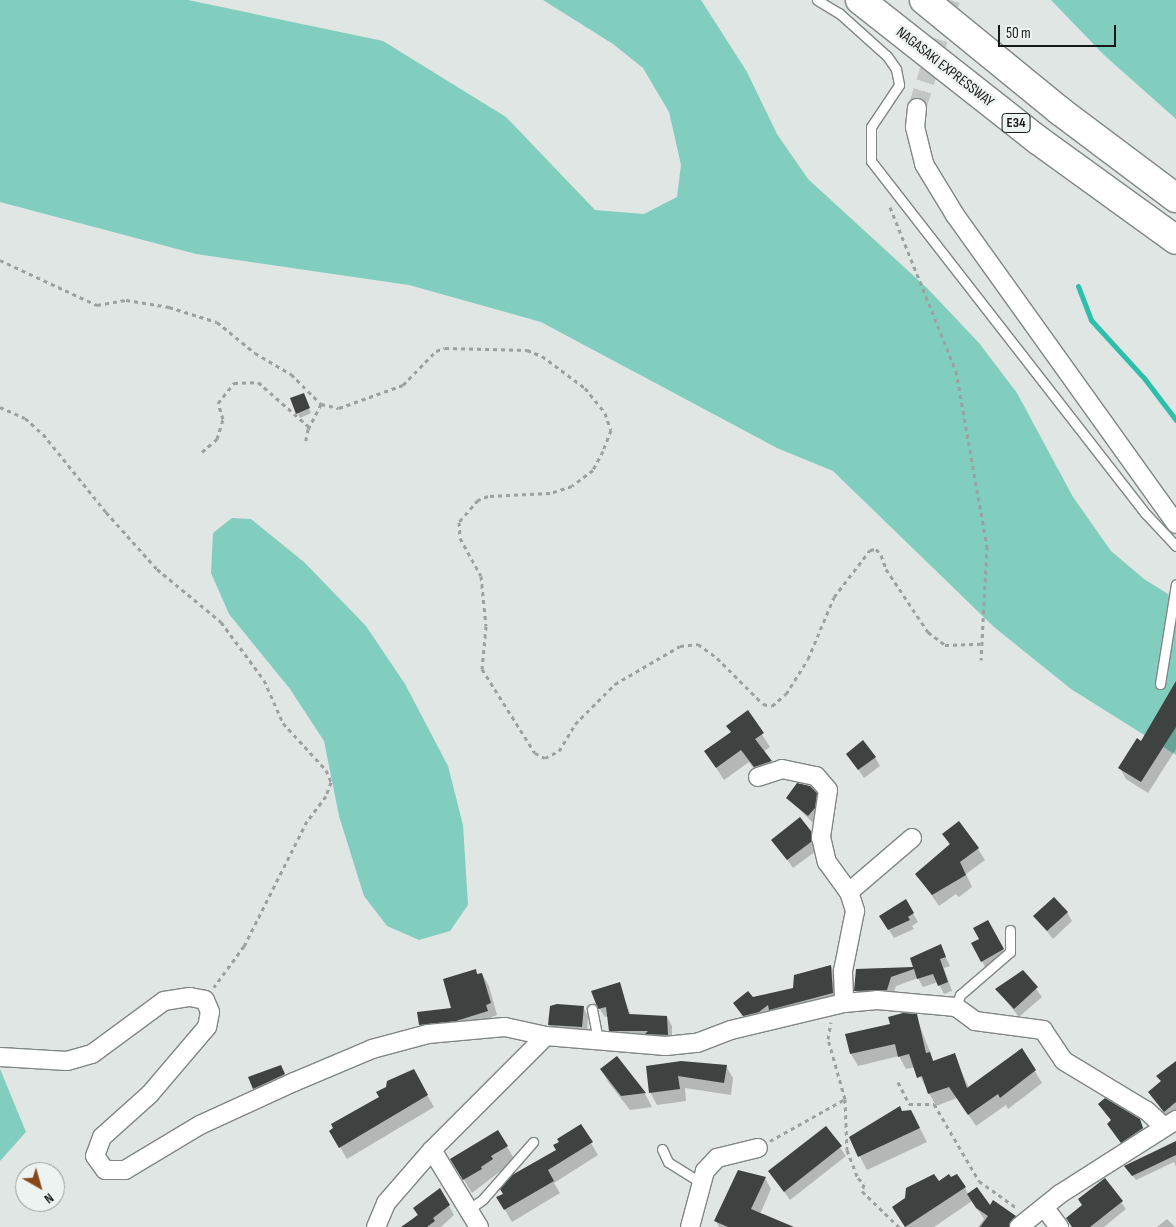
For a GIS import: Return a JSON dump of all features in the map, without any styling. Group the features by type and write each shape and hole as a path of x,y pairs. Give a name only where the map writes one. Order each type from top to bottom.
{"highway":[{"name":"NAGASAKI EXPRESSWAY","path":"860,0 1038,140 1176,240"},
{"name":"E34","path":"924,0 1060,111 1176,198"}],"street":[{"path":"917,108 915,127 924,164 955,215 1176,524"},
{"path":"758,777 782,769 816,776 828,790 821,837 834,874 849,892 855,911 838,1005"},
{"path":"849,892 912,838"},
{"path":"0,1057 67,1061 92,1054 164,1001 190,996 205,1000 210,1012 207,1027 150,1094 102,1137 95,1156 105,1170 125,1170 200,1125 372,1050 428,1034 505,1027 546,1036 598,1042 666,1046 697,1043 731,1030 838,1005 877,1000 956,1007 975,1021 1043,1030 1064,1061 1170,1123 1024,1222"},
{"path":"376,1227 386,1203 432,1150 546,1036"},
{"path":"690,1227 705,1172 717,1158 758,1148"},
{"path":"432,1150 479,1227"},
{"path":"1044,1207 1059,1227"}],"lane":[{"path":"817,0 839,13 887,56 896,69 899,85 871,128 868,146 871,161 1146,514 1176,546"},
{"path":"1160,684 1176,584"},
{"path":"956,1007 960,995 1010,952 1010,930"},
{"path":"592,1009 598,1042"},
{"path":"468,1210 483,1199 533,1142"},
{"path":"662,1149 668,1162 702,1183"}],"path":[{"path":"886,197 956,372 987,546 980,644 981,660"},
{"path":"0,260 97,305 134,302 169,306 217,322 255,353 291,374 321,404 339,408 403,385 436,351 445,348 527,350 542,356 585,388 605,413 611,430 593,470 572,486 550,493 488,496 478,500 459,522 460,538 481,576 486,626 482,669 535,753 545,758 559,751 575,724 615,684 680,646 698,644 717,658 763,704 772,706 786,694 808,660 834,597 870,550 876,549 881,555 886,569 928,632 945,645 980,644"},
{"path":"202,452 217,439 224,419 218,404 234,382 258,382 309,427"},
{"path":"305,444 309,427 321,404"},
{"path":"0,407 25,418 43,434 106,512 157,569 221,622 264,680 283,723 326,770 331,782 326,796 307,821 244,946 205,1000"},
{"path":"838,1005 828,1039 845,1099 847,1150 858,1178 864,1184 862,1191 899,1227"},
{"path":"898,1082 909,1104 934,1104 979,1181 1024,1222"},
{"path":"758,1148 794,1125 845,1099"}],"green space":[{"path":"0,0 188,0 383,41 506,117 595,210 644,214 677,197 681,165 669,112 643,68 613,44 543,0 701,0 747,72 777,134 808,179 928,289 979,343 1017,393 1073,497 1111,551 1144,579 1176,599 1176,755 1071,689 994,627 833,471 777,448 541,322 409,285 196,254 0,202"},
{"path":"1051,0 1176,0 1176,119 1104,55"},
{"path":"232,518 251,519 304,562 366,626 405,684 448,766 463,825 468,905 450,931 419,940 387,926 364,896 339,816 324,741 290,689 229,614 211,573 213,533"},
{"path":"0,1069 26,1132 0,1161"}],"building":[{"path":"304,393 310,408 296,414 290,398"},
{"path":"1176,681 1176,727 1141,782 1118,768 1137,738 1141,741"},
{"path":"748,710 764,733 755,739 772,761 754,767 741,750 716,768 704,751 731,732 726,726"},
{"path":"863,740 876,757 858,770 846,754"},
{"path":"797,783 810,786 817,793 815,808 808,816 786,798"},
{"path":"800,817 811,831 811,842 787,860 771,840"},
{"path":"959,821 979,848 960,862 966,875 932,895 915,874 950,844 942,834"},
{"path":"1054,897 1068,912 1047,931 1033,916"},
{"path":"906,899 914,913 908,917 910,920 888,930 879,916"},
{"path":"988,920 1004,949 981,962 971,943 979,939 973,928"},
{"path":"941,944 946,957 940,959 948,982 938,986 933,974 917,979 914,969 891,977 887,990 854,991 856,969 913,967 910,958"},
{"path":"831,965 833,993 769,1010 768,1005 759,1012 743,1016 733,1003 748,991 753,997 793,988 794,975"},
{"path":"476,969 477,974 482,973 491,1003 486,1005 488,1011 456,1021 419,1025 417,1012 451,1008 443,979"},
{"path":"1023,970 1038,987 1014,1009 995,989"},
{"path":"620,982 629,1014 667,1016 668,1035 645,1034 648,1031 609,1031 606,1007 598,1009 591,991"},
{"path":"557,1004 584,1006 582,1027 548,1025 550,1006"},
{"path":"903,1013 917,1014 926,1053 930,1052 933,1061 955,1053 967,1088 1022,1048 1036,1070 1000,1098 998,1094 968,1115 949,1087 928,1094 922,1076 917,1078 909,1054 898,1057 895,1044 850,1054 845,1034 890,1024 888,1017"},
{"path":"617,1056 646,1093 621,1096 600,1069"},
{"path":"681,1061 727,1065 724,1083 678,1076 680,1089 649,1093 646,1066"},
{"path":"1176,1061 1176,1102 1164,1112 1148,1092 1161,1081 1156,1076"},
{"path":"281,1065 285,1074 253,1089 248,1077"},
{"path":"414,1069 428,1095 339,1148 329,1131 333,1128 331,1124 379,1097 376,1092 386,1087 387,1081"},
{"path":"1105,1098 1140,1119 1143,1128 1121,1143 1107,1124 1111,1120 1098,1104"},
{"path":"900,1106 902,1111 911,1110 920,1128 858,1157 849,1137"},
{"path":"581,1124 593,1142 548,1170 554,1181 504,1210 496,1197 503,1194 500,1189 512,1175 556,1150 553,1145 559,1142 557,1139"},
{"path":"826,1126 842,1146 784,1192 768,1171"},
{"path":"498,1130 508,1146 491,1156 493,1159 481,1167 482,1169 463,1180 450,1159"},
{"path":"1176,1141 1176,1155 1132,1176 1124,1166"},
{"path":"738,1170 766,1177 751,1209 794,1227 728,1227 714,1221"},
{"path":"934,1174 939,1181 949,1174 951,1177 957,1174 966,1187 905,1227 892,1207 905,1198 906,1188"},
{"path":"1105,1178 1123,1201 1090,1227 1072,1227 1066,1218 1082,1205 1078,1199"},
{"path":"977,1187 990,1205 993,1200 1016,1216 1009,1227 980,1227 988,1216 976,1208 967,1194"},
{"path":"440,1188 450,1205 433,1218 435,1221 427,1227 401,1227 418,1215 413,1208"}],"waterway":[{"path":"1078,286 1091,320 1144,378 1176,420"}],"tunnel":[{"path":"917,108 951,0"}]}
